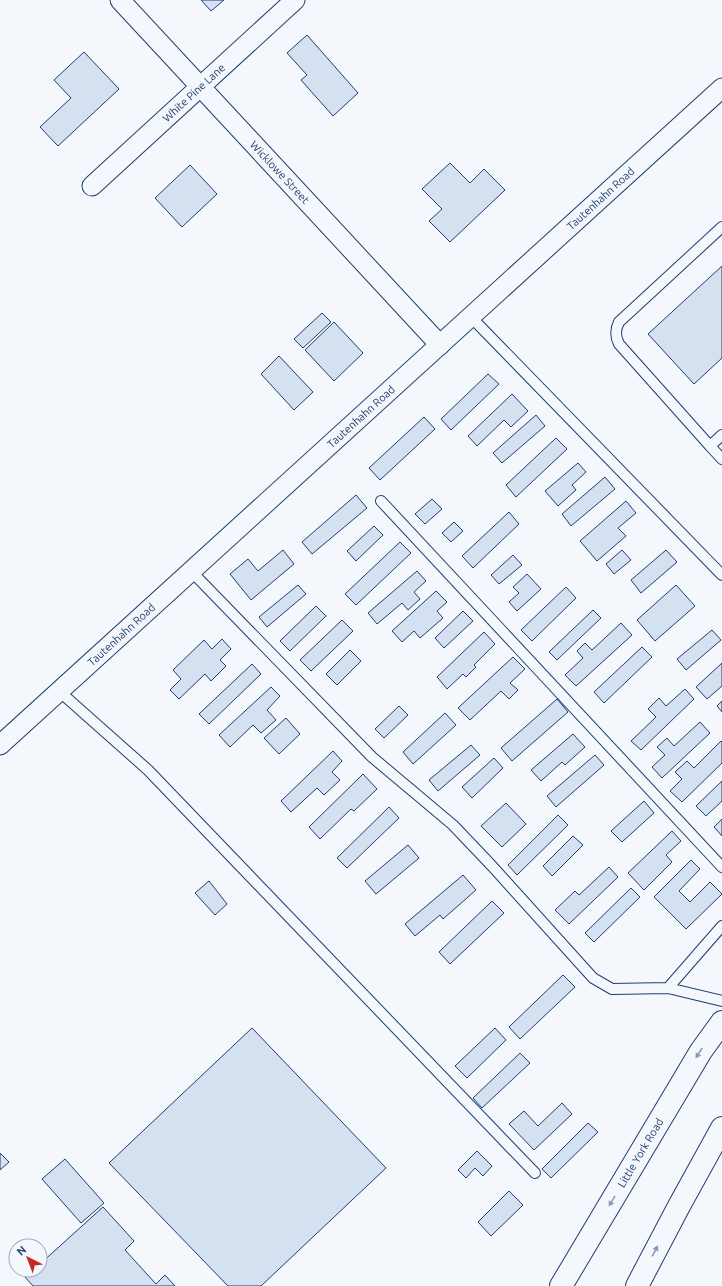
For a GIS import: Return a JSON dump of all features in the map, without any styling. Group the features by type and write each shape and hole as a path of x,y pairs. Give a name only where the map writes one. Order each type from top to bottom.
{"main road":[{"name":"Little York Road","path":"561,1286 701,1051 722,1022"},
{"path":"637,1286 722,1128"}],"street":[{"name":"Wicklowe Street","path":"120,0 440,345"},
{"name":"White Pine Lane","path":"92,186 202,87 295,0"},
{"name":"Tautenhahn Road","path":"0,745 722,88"}],"lane":[{"path":"722,227 619,322 616,328 616,339 619,344 722,459"},
{"path":"471,317 722,575"},
{"path":"710,446 722,435"},
{"path":"381,501 722,867"},
{"path":"191,571 372,757 453,825 593,978 612,989 668,988 722,1001"},
{"path":"59,691 148,770 535,1173"},
{"path":"668,988 722,926"}],"building":[{"path":"201,0 224,0 211,11"},
{"path":"307,35 358,93 333,116 301,80 307,75 287,53"},
{"path":"84,52 119,89 58,146 40,127 71,98 54,80"},
{"path":"450,163 470,183 484,169 505,190 450,242 429,221 442,209 422,189"},
{"path":"190,165 217,194 182,227 155,198"},
{"path":"722,266 722,358 694,384 648,334"},
{"path":"322,313 331,322 303,348 294,339"},
{"path":"334,322 363,353 334,381 305,350"},
{"path":"279,356 313,392 294,410 261,374"},
{"path":"488,374 499,384 451,430 441,419"},
{"path":"512,394 528,411 511,427 504,420 477,446 468,436"},
{"path":"536,415 545,426 502,463 493,453"},
{"path":"424,417 435,429 380,480 369,468"},
{"path":"556,438 567,449 516,497 506,485"},
{"path":"578,463 586,472 572,485 576,490 558,506 545,491"},
{"path":"605,477 615,489 571,526 562,514"},
{"path":"356,495 367,508 312,554 302,542"},
{"path":"432,499 442,509 425,524 415,514"},
{"path":"626,501 636,513 618,528 626,536 597,561 580,541"},
{"path":"509,512 519,524 473,568 462,556"},
{"path":"454,522 463,531 451,542 442,533"},
{"path":"374,526 383,535 356,561 347,551"},
{"path":"400,542 411,553 356,605 345,594"},
{"path":"283,550 294,564 251,600 230,574 248,559 258,571"},
{"path":"622,550 631,560 614,574 606,564"},
{"path":"666,550 677,562 641,593 631,580"},
{"path":"513,555 522,565 499,584 491,575"},
{"path":"417,571 426,581 414,592 420,599 408,610 402,603 377,624 368,613"},
{"path":"527,574 541,589 517,611 509,602 519,593 513,587"},
{"path":"298,585 306,594 267,627 259,617"},
{"path":"676,585 695,606 655,641 637,620"},
{"path":"566,587 576,598 532,641 521,630"},
{"path":"436,591 447,602 437,611 443,618 420,638 414,631 402,642 392,631"},
{"path":"316,606 326,616 290,651 280,641"},
{"path":"593,610 601,618 557,660 549,652"},
{"path":"463,611 473,621 444,648 435,638"},
{"path":"342,620 353,631 311,671 300,660"},
{"path":"621,623 632,635 576,686 565,675 583,658 577,651 585,643 592,650"},
{"path":"712,630 721,640 686,670 677,659"},
{"path":"484,632 495,644 474,665 476,667 466,677 463,674 447,689 437,677"},
{"path":"222,639 231,649 220,660 226,666 211,681 205,674 179,699 170,690 181,679 173,670 204,640 212,649"},
{"path":"642,647 652,657 604,703 594,692"},
{"path":"350,650 361,661 337,685 326,674"},
{"path":"513,657 525,669 510,683 518,690 509,699 501,691 470,720 458,708"},
{"path":"722,663 722,686 707,699 696,687"},
{"path":"252,664 261,674 209,724 199,714"},
{"path":"271,687 280,696 267,710 276,720 261,733 253,725 230,747 219,735"},
{"path":"685,689 694,699 641,750 631,741 656,717 648,709 659,698 666,706"},
{"path":"557,699 568,712 512,761 501,748"},
{"path":"722,701 722,712 717,706"},
{"path":"399,706 408,715 384,738 375,729"},
{"path":"445,713 456,725 413,764 403,752"},
{"path":"286,718 300,734 279,754 264,738"},
{"path":"700,722 710,733 662,778 652,767 665,755 657,747 667,738 674,746"},
{"path":"573,734 585,747 565,765 562,762 541,781 531,770"},
{"path":"721,741 722,763 682,802 670,791 682,779 675,772 687,761 694,768"},
{"path":"471,745 480,755 438,791 429,780"},
{"path":"333,751 342,761 332,772 340,780 324,795 317,788 291,812 281,801"},
{"path":"595,755 604,765 556,807 547,796"},
{"path":"494,758 503,768 472,798 462,787"},
{"path":"363,774 377,789 354,811 351,809 320,839 309,827"},
{"path":"722,781 722,801 706,816 696,806"},
{"path":"644,801 654,813 622,842 611,831"},
{"path":"506,803 526,824 502,847 481,826"},
{"path":"389,807 399,818 347,868 337,858"},
{"path":"558,815 568,825 517,875 508,865"},
{"path":"722,819 722,836 714,827"},
{"path":"672,831 681,841 666,855 672,862 644,890 628,873"},
{"path":"573,836 583,845 552,876 543,866"},
{"path":"408,845 419,858 376,894 365,881"},
{"path":"691,860 700,869 679,891 690,902 710,882 722,894 686,929 654,897"},
{"path":"609,867 618,877 569,924 555,910 575,891 579,895"},
{"path":"463,875 476,890 443,919 440,915 415,936 405,924"},
{"path":"209,881 227,904 215,915 195,893"},
{"path":"631,888 640,897 594,942 585,933"},
{"path":"492,901 504,913 450,964 439,952"},
{"path":"563,975 575,987 520,1039 509,1027"},
{"path":"252,1028 386,1168 261,1286 228,1286 109,1163"},
{"path":"495,1028 506,1040 467,1078 455,1066"},
{"path":"520,1053 530,1063 482,1108 473,1098"},
{"path":"562,1103 572,1114 534,1150 509,1124 524,1111 538,1126"},
{"path":"588,1123 598,1132 551,1178 542,1169"},
{"path":"477,1151 492,1166 483,1176 475,1168 466,1178 458,1170"},
{"path":"0,1153 9,1162 0,1170"},
{"path":"65,1159 104,1203 81,1223 42,1179"},
{"path":"509,1191 523,1205 491,1236 478,1222"},
{"path":"103,1207 134,1241 125,1250 156,1284 165,1275 175,1286 33,1286 26,1278 48,1278 48,1257"}]}
